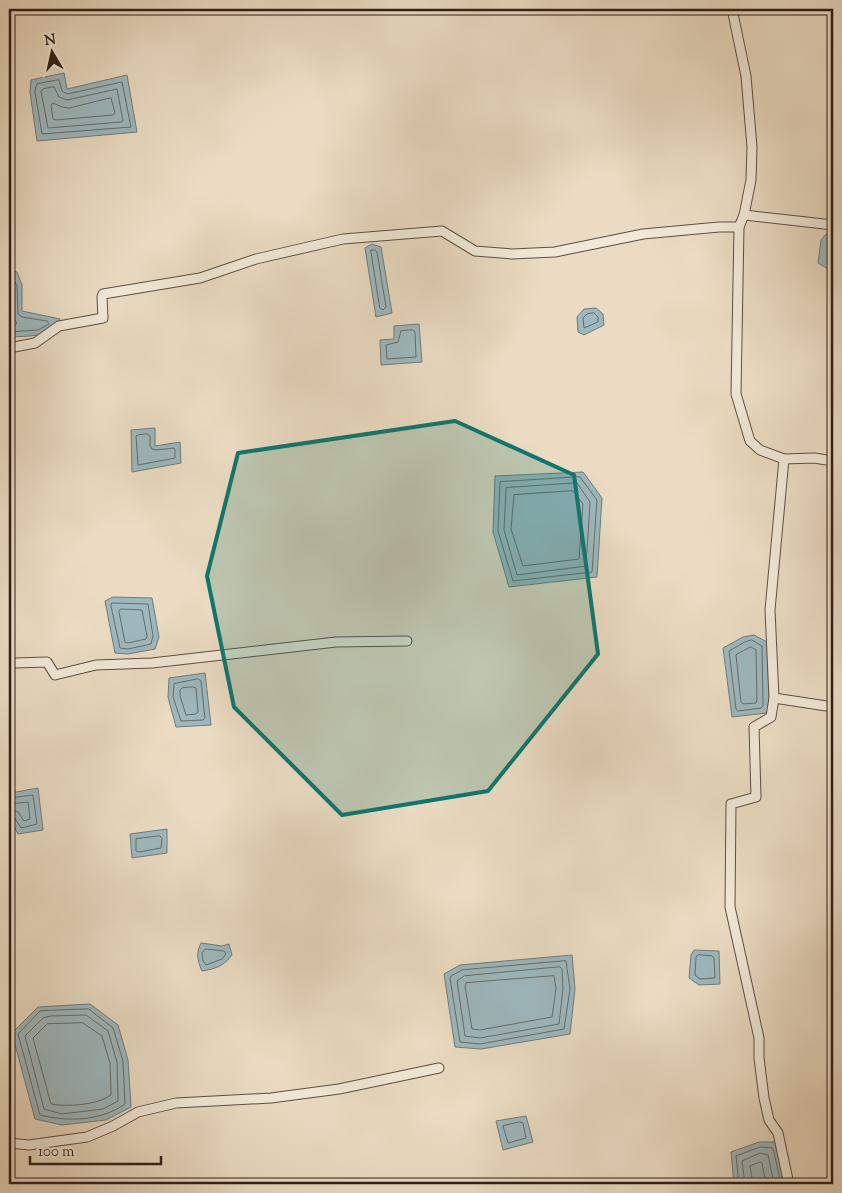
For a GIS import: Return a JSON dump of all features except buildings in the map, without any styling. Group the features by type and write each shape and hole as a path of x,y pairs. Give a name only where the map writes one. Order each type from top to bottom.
{"street":[{"path":"732,9 746,76 752,148 751,180 744,214 739,227 736,394 750,441 760,450 784,459 814,458 833,461"},
{"path":"744,214 833,225"},
{"path":"9,348 35,342 58,326 103,318 103,294 200,278 256,259 343,238 442,231 475,251 512,254 555,252 643,234 739,227"},
{"path":"784,459 770,610 774,698 772,717 754,727 756,797 731,804 730,908 759,1038 759,1058 764,1098 769,1120 778,1133 788,1180 791,1184"},
{"path":"9,666 11,663 48,662 55,675 96,666 152,663 336,642 407,641"},
{"path":"774,698 833,707"},
{"path":"9,1143 29,1145 87,1137 113,1126 138,1112 176,1103 270,1098 339,1089 439,1068"}],"highlighted area":[{"path":"455,421 574,475 598,654 488,791 342,815 234,707 207,576 238,453"}],"water":[{"path":"64,73 67,89 127,75 137,132 37,141 30,92 31,80"},
{"path":"826,234 833,234 833,268 828,269 818,263 821,240"},
{"path":"372,244 381,247 392,313 376,317 365,248"},
{"path":"9,270 17,272 22,285 22,311 60,319 50,330 38,335 9,337"},
{"path":"596,308 603,314 604,325 584,335 578,332 577,317 584,309"},
{"path":"419,324 422,362 381,365 380,340 394,339 394,326"},
{"path":"155,428 155,446 180,442 181,463 132,472 131,430"},
{"path":"583,472 602,498 597,577 509,587 493,532 495,476"},
{"path":"113,597 152,598 159,637 155,649 128,654 115,653 105,601"},
{"path":"754,635 767,642 769,700 767,713 732,717 723,648 743,637"},
{"path":"205,673 211,725 176,727 168,697 169,678"},
{"path":"38,788 43,830 18,834 9,817 10,793"},
{"path":"167,829 167,853 132,858 130,834"},
{"path":"201,943 222,946 229,944 232,955 219,966 202,971 198,957"},
{"path":"694,950 719,951 720,984 699,985 689,978 691,955"},
{"path":"572,955 575,989 570,1034 481,1049 455,1047 444,974 460,965"},
{"path":"90,1004 118,1025 128,1060 131,1107 106,1120 62,1125 35,1119 12,1033 38,1007"},
{"path":"526,1116 533,1142 503,1150 496,1121"},
{"path":"759,1142 776,1142 786,1184 734,1184 731,1152"}]}
